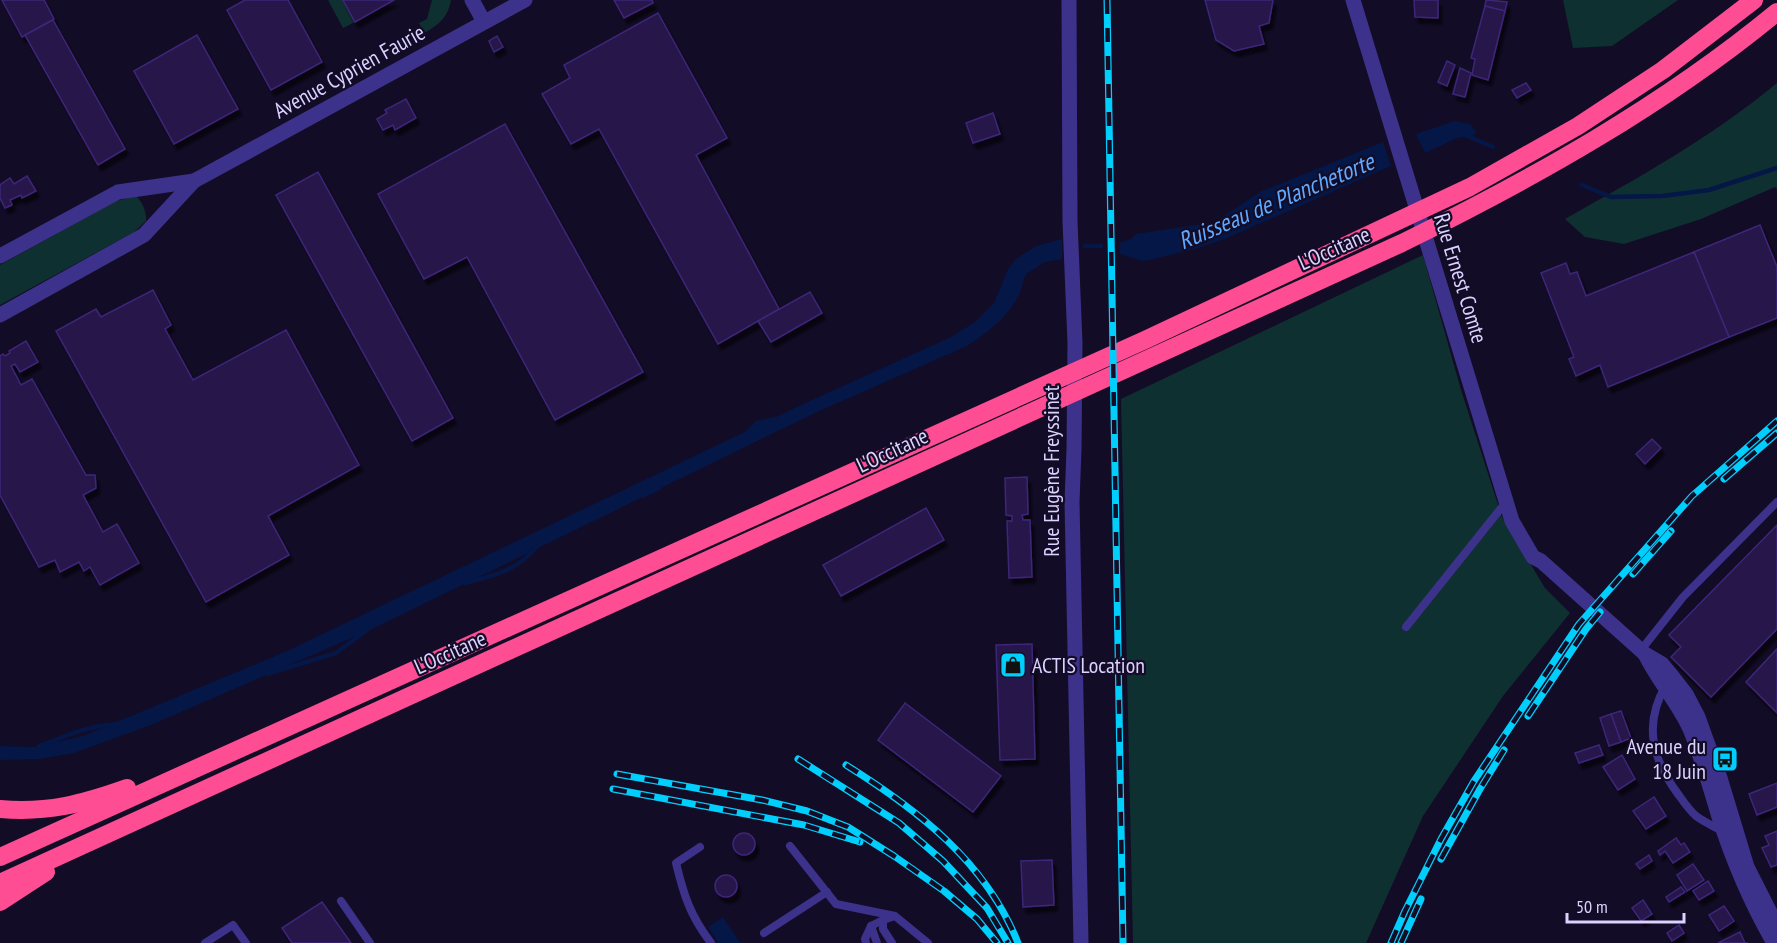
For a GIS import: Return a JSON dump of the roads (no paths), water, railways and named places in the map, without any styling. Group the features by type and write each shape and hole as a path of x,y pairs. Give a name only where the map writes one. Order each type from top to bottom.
{"highway":[{"name":"L'Occitane","path":"0,857 1036,390 1378,232 1470,187 1578,126 1644,82 1754,0"},
{"name":"L'Occitane","path":"0,883 1402,243 1474,208 1557,163 1613,129 1693,75 1777,12"},
{"path":"0,809 26,811 60,808 106,795 228,753"},
{"path":"0,902 100,837"}],"street":[{"path":"472,0 484,22"},
{"name":"Avenue Cyprien Faurie","path":"0,315 144,236 194,181 525,0"},
{"name":"Rue Eugène Freyssinet","path":"1069,0 1070,221 1075,343 1072,502 1081,943"},
{"name":"Rue Ernest Comte","path":"1353,0 1512,521 1533,557 1541,561 1643,652 1662,664 1669,682 1686,694 1698,717 1720,778 1731,836"},
{"name":"Rue Ernest Comte","path":"1363,0 1515,499 1526,527 1538,548 1541,561"},
{"name":"Avenue Cyprien Faurie","path":"0,256 118,192 194,181"},
{"path":"1731,836 1777,926"},
{"path":"1731,836 1747,892 1774,943"}],"lane":[{"path":"1406,627 1506,502"},
{"path":"1643,652 1683,597 1777,502"},
{"path":"1669,682 1658,699 1652,725 1655,752 1666,778 1694,815 1731,836"},
{"path":"790,846 836,904 895,916 928,943"},
{"path":"700,847 676,863 684,896 695,922 711,943"},
{"path":"764,933 827,892"},
{"path":"341,901 370,943"},
{"path":"865,942 871,926 895,916"},
{"path":"883,920 883,929 892,943"},
{"path":"205,943 233,925 246,943"},
{"path":"871,926 877,943"}],"water":[{"path":"1454,121 1470,124 1476,132 1474,135 1457,138 1425,153 1416,134"},
{"path":"1383,142 1391,166 1225,239 1150,260 1142,261 1120,254 1119,243 1131,239 1136,234 1215,222 1260,192"},
{"path":"1062,239 1062,259 1045,262 1026,274 1014,304 989,330 967,346 817,412 370,630 151,725 74,753 40,759 0,760 0,746 34,747 83,736 287,651 801,405 949,338 975,322 994,303 1008,269 1016,259 1036,246"},
{"path":"723,917 740,943 718,943 708,927"}],"waterway":[{"name":"Ruisseau de Planchetorte","path":"1465,135 1493,147"},
{"name":"Ruisseau de Planchetorte","path":"1582,185 1611,197 1662,196 1709,190 1777,168"},
{"name":"Ruisseau de Planchetorte","path":"1085,246 1101,246"},
{"name":"Ruisseau de Planchetorte","path":"747,433 757,423 776,419"},
{"name":"Ruisseau de Planchetorte","path":"642,496 659,488"},
{"name":"Ruisseau de Planchetorte","path":"465,583 495,575 513,567 536,547"},
{"name":"Ruisseau de Planchetorte","path":"267,674 336,653 367,630"},
{"name":"Ruisseau de Planchetorte","path":"38,747 87,729 118,724"}],"railway":[{"path":"1107,0 1123,943"},
{"path":"1391,943 1441,839 1474,781 1579,624 1692,496 1777,421"},
{"path":"1724,479 1777,433"},
{"path":"1633,574 1671,531"},
{"path":"1528,716 1586,629 1600,612"},
{"path":"1441,859 1504,750"},
{"path":"798,759 899,823 943,861 987,908 1008,943"},
{"path":"846,765 899,800 947,840 988,887 1018,943"},
{"path":"617,774 762,800 807,811 848,827 944,891 977,919 997,943"},
{"path":"613,789 804,825 860,842"},
{"path":"1401,943 1421,899"}],"place":[{"name":"ACTIS Location","path":"1013,665"},
{"name":"Avenue du 18 Juin","path":"1725,759"}]}
